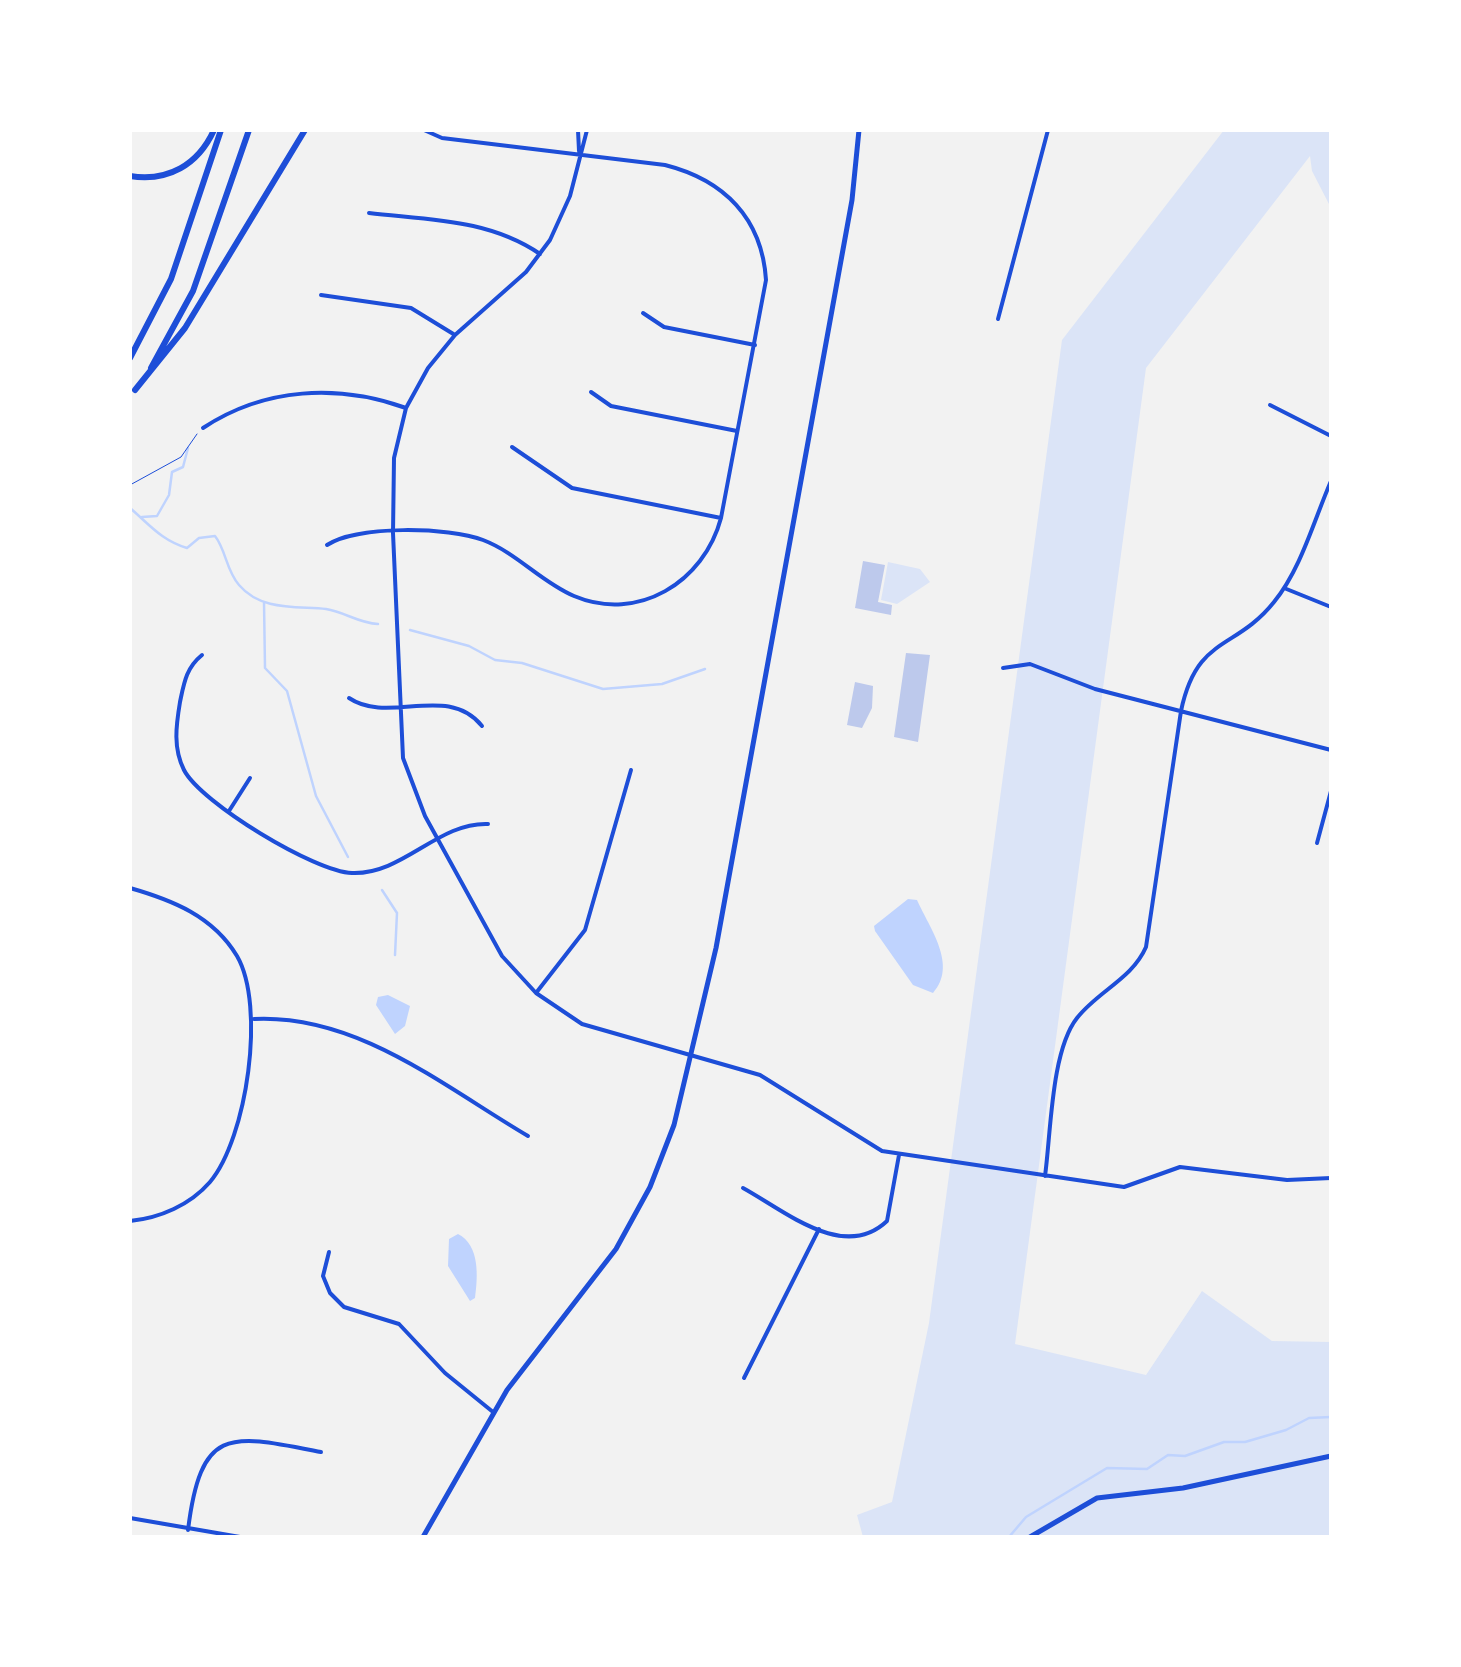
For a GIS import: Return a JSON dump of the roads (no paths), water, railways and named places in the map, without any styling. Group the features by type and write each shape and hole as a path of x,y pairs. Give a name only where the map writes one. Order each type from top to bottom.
{"highway":[{"path":"130,176 162,176 186,166 206,146 214,130"},
{"path":"130,358 171,279 222,130"},
{"path":"133,394 193,291 249,130"},
{"path":"133,394 184,328 305,130"}],"main road":[{"path":"423,1537 493,1412 633,1220 664,1153 693,1055 852,200 859,130"},
{"path":"1030,1537 1097,1498 1183,1488 1331,1456"}],"street":[{"path":"326,545 350,534 440,531 482,540 573,596 622,604 656,597 683,580 710,548 721,518 765,298 765,265 756,236 740,208 718,186 691,172 442,138 424,130"},
{"path":"578,130 580,156"},
{"path":"587,130 564,211 540,254 512,286 455,336 428,368 406,408 394,458 399,705 408,777 485,930 536,993 582,1024 612,1036 760,1074 861,1141 899,1155 1124,1187 1180,1167 1287,1180 1331,1178"},
{"path":"998,319 1048,130"},
{"path":"369,213 481,226 511,236 540,254"},
{"path":"321,295 411,308 455,336"},
{"path":"643,313 664,326 755,345"},
{"path":"591,392 611,406 737,431"},
{"path":"204,428 266,399 308,393 365,396 406,408"},
{"path":"1270,405 1331,436"},
{"path":"512,447 572,488 721,518"},
{"path":"1045,1176 1070,1028 1135,967 1146,947 1181,711 1197,664 1262,615 1284,588 1331,481"},
{"path":"1284,588 1331,607"},
{"path":"202,654 186,677 176,724 178,753 196,788 316,864 342,872 381,868 463,826 488,824"},
{"path":"1003,668 1030,664 1095,689 1331,750"},
{"path":"348,698 363,705 451,706 472,714 482,726"},
{"path":"536,993 584,930 631,770"},
{"path":"229,811 250,778"},
{"path":"1317,843 1331,791"},
{"path":"130,888 177,904 224,938 250,984 254,1018 236,1120 220,1167 184,1204 153,1217 130,1221"},
{"path":"254,1018 312,1022 361,1038 528,1136"},
{"path":"743,1188 819,1229 850,1239 878,1228 892,1210 899,1155"},
{"path":"744,1378 819,1229"},
{"path":"329,1252 324,1276 336,1300 344,1307 407,1330 445,1373 493,1412"},
{"path":"188,1530 199,1469 218,1448 244,1438 320,1452"},
{"path":"130,1518 241,1537 318,1537"}],"water":[{"path":"908,899 917,900 939,947 943,971 933,993 913,985 875,931 874,926"},
{"path":"388,995 410,1006 405,1026 395,1034 376,1005 378,997"},
{"path":"458,1234 470,1246 476,1262 475,1298 470,1301 448,1266 449,1239"}],"waterway":[{"path":"142,517 157,516 169,495 172,472 183,467 188,448"},
{"path":"130,508 163,536 187,548 199,538 215,536 239,585 258,599 280,606 326,609 378,624"},
{"path":"264,602 265,668 287,691 316,796 348,857"},
{"path":"410,630 469,646 495,660 522,663 603,689 662,684 705,669"},
{"path":"382,890 397,913 395,955"},
{"path":"1009,1537 1026,1517 1107,1468 1147,1469 1168,1455 1185,1456 1224,1442 1245,1442 1286,1430 1309,1418 1331,1417"}]}
